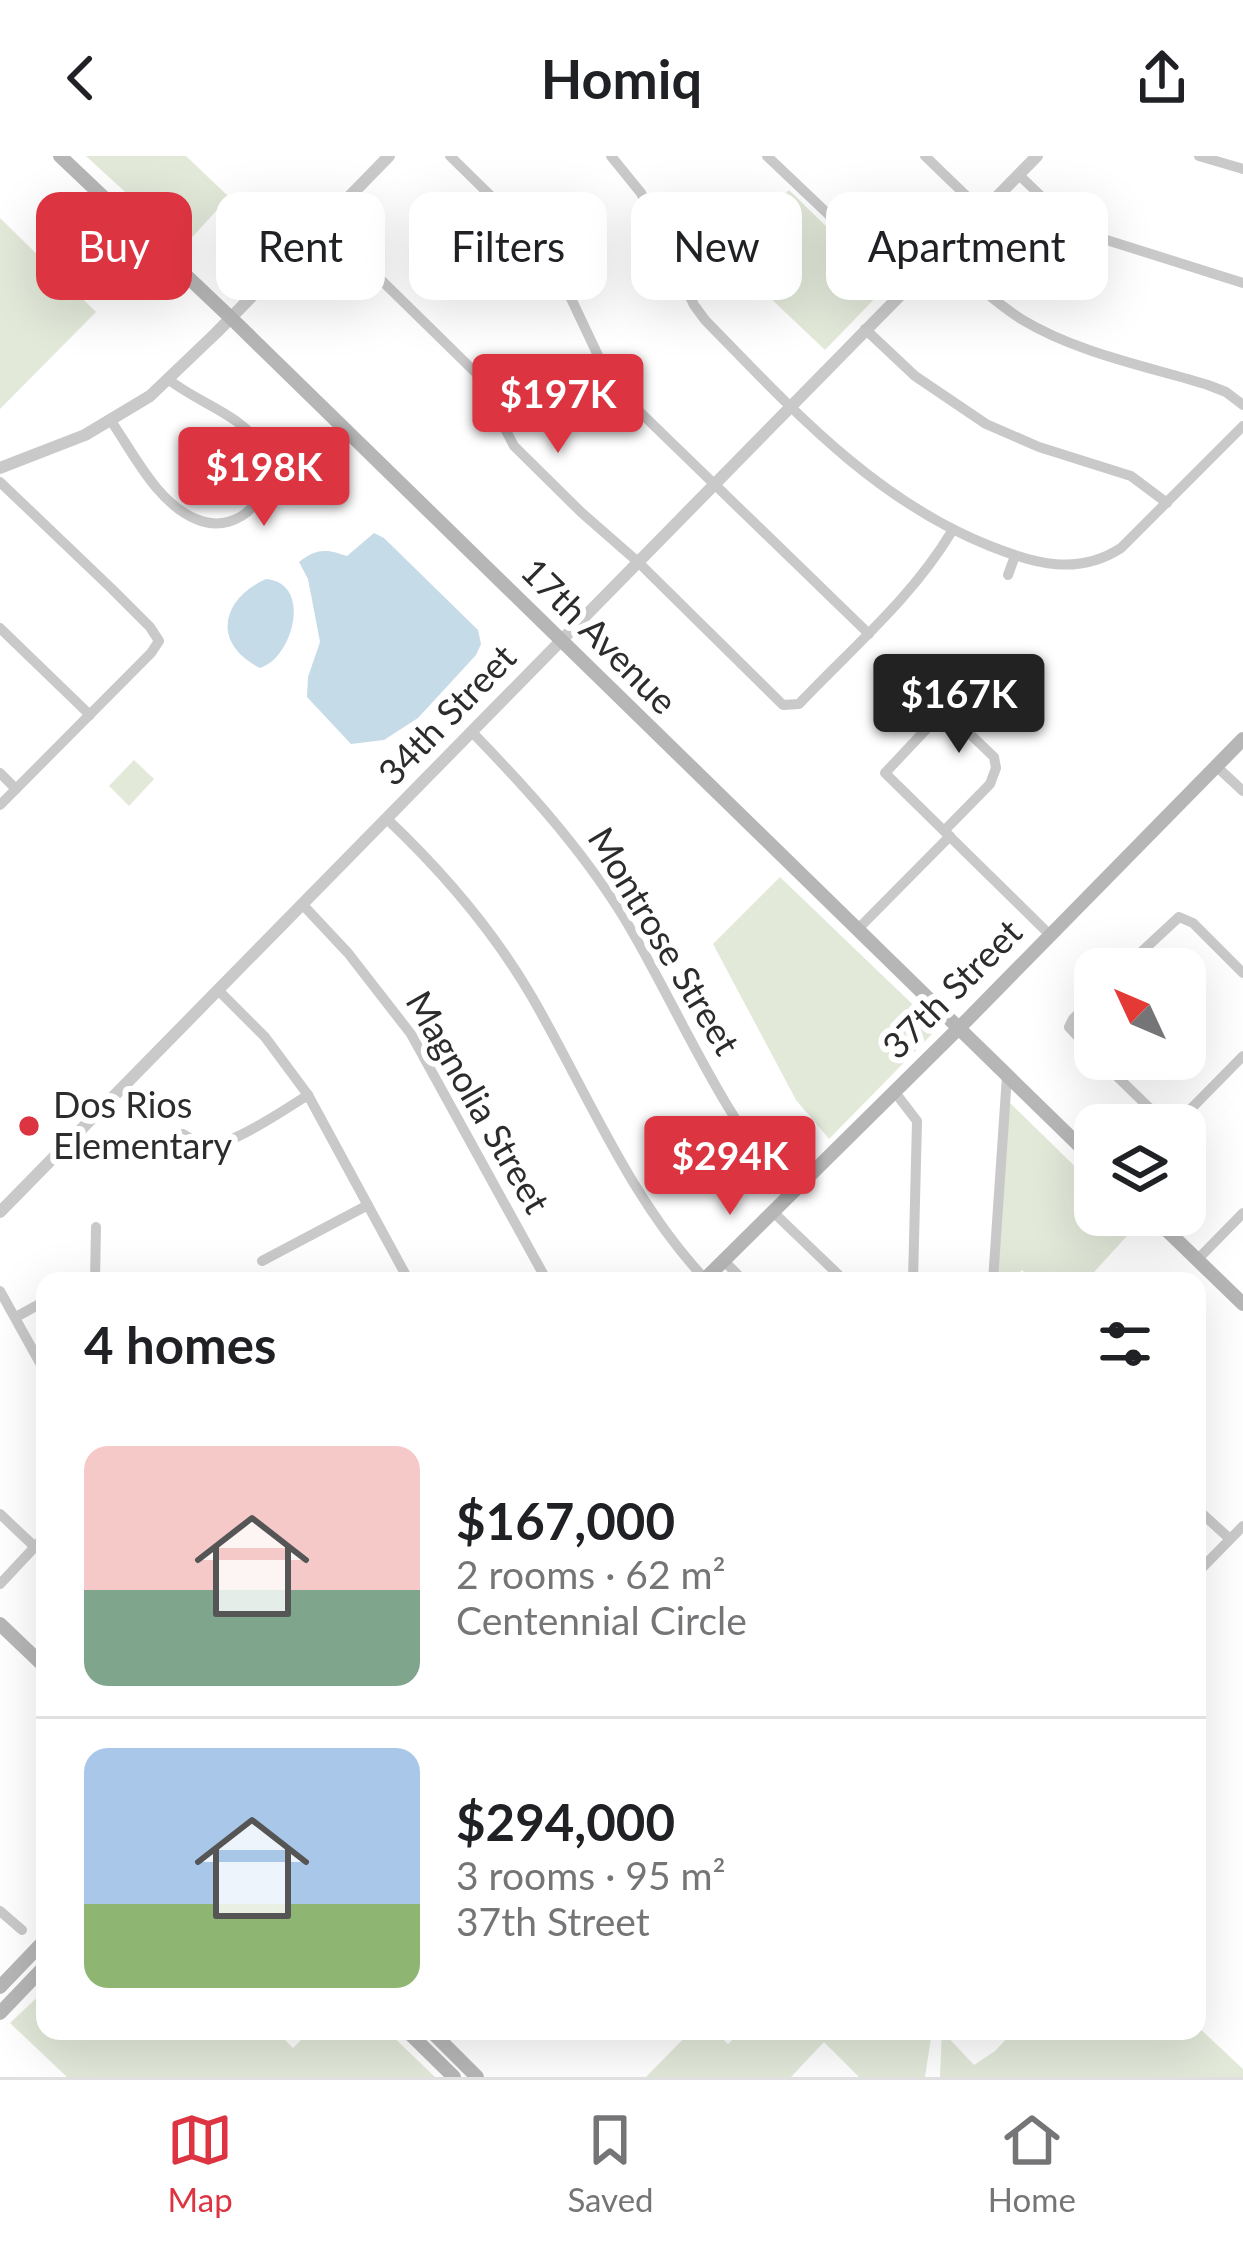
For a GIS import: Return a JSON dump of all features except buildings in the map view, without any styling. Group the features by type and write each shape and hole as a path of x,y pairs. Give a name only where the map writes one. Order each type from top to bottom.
{"main road":[{"name":"17th Avenue","path":"60,156 1074,1141"},
{"name":"37th Street","path":"711,1272 1243,739"},
{"path":"1172,1236 1243,1304"},
{"path":"0,1624 36,1658"},
{"path":"3,1998 36,1952"},
{"path":"3,1998 36,1973"},
{"path":"415,2040 454,2077"},
{"path":"440,2040 477,2077"}],"street":[{"path":"354,192 389,156"},
{"path":"450,156 550,254 612,385 869,634"},
{"path":"610,156 640,193 705,320 789,407 876,484 952,531 1015,556 1066,567 1102,560 1121,548 1243,426"},
{"path":"767,156 826,212"},
{"path":"925,156 962,192"},
{"name":"34th Street","path":"1001,192 1037,156"},
{"path":"1199,156 1243,169"},
{"path":"1018,175 1065,219 1094,236 1243,283"},
{"path":"385,284 476,373 514,446 783,705 800,704 869,634 925,574 952,531"},
{"path":"0,468 86,435 136,406 249,300"},
{"name":"34th Street","path":"0,1212 894,300"},
{"path":"994,300 1067,342 1208,385 1243,405"},
{"path":"866,329 915,376 986,424 1039,447 1131,476 1168,503"},
{"path":"111,421 159,490 184,512 215,524 246,514 264,489 268,473 262,449 233,419 168,380"},
{"path":"0,482 159,640 0,805"},
{"path":"1008,575 1015,556"},
{"path":"0,628 90,715"},
{"path":"856,930 947,834 990,784 994,757 953,718 944,716 885,773 947,834 1049,934"},
{"name":"Montrose Street","path":"472,732 527,789 597,876 748,1141 790,1192"},
{"path":"1216,766 1243,791"},
{"path":"0,772 16,789"},
{"path":"387,819 451,885 513,967 650,1213 698,1272"},
{"name":"Magnolia Street","path":"303,905 348,953 411,1034 542,1272"},
{"path":"1145,948 1179,916 1193,923 1243,974"},
{"path":"218,990 265,1037 308,1096 404,1272"},
{"path":"1193,1104 1243,1056"},
{"path":"994,1272 1007,1076"},
{"path":"1122,1080 1148,1104"},
{"path":"894,1090 917,1121 913,1272"},
{"path":"183,1134 211,1146 308,1096"},
{"path":"262,1261 368,1204"},
{"path":"772,1211 836,1272"},
{"path":"1197,1260 1243,1214"},
{"path":"95,1272 96,1227"},
{"path":"722,1260 735,1272"},
{"path":"0,1291 36,1355"},
{"path":"16,1317 36,1306"},
{"path":"0,1514 34,1547 0,1584"},
{"path":"1206,1517 1230,1539"},
{"path":"1206,1564 1243,1526"},
{"path":"0,1911 22,1930"}],"green space":[{"path":"86,156 186,156 224,192 216,192 216,211 192,237 192,192 125,192"},
{"path":"802,203 826,226 826,300 873,300 825,350 772,300 802,300"},
{"path":"0,218 36,253 36,300 84,300 96,312 0,409"},
{"path":"134,760 154,779 129,806 109,786"},
{"path":"780,877 932,1023 934,1032 829,1139 796,1100 713,944"},
{"path":"1009,1102 1074,1165 1074,1236 1127,1236 1094,1272 998,1272"},
{"path":"36,1998 36,2040 285,2040 293,2048 301,2040 396,2040 435,2077 67,2077 10,2023"},
{"path":"1206,2034 1243,2069 1243,2077 940,2077 942,2040 950,2040 974,2065 1005,2040 1206,2040"},
{"path":"682,2040 724,2040 728,2044 732,2040 931,2040 925,2077 859,2077 824,2042 791,2077 646,2077"}],"water":[{"path":"374,533 478,630 481,644 418,718 384,740 351,744 307,697 308,677 320,642 308,579 299,562 322,551 347,556"},
{"path":"266,579 290,593 293,621 281,650 260,668 234,647 228,622 239,598"}],"place":[{"name":"Dos Rios Elementary","path":"29,1126"}]}
